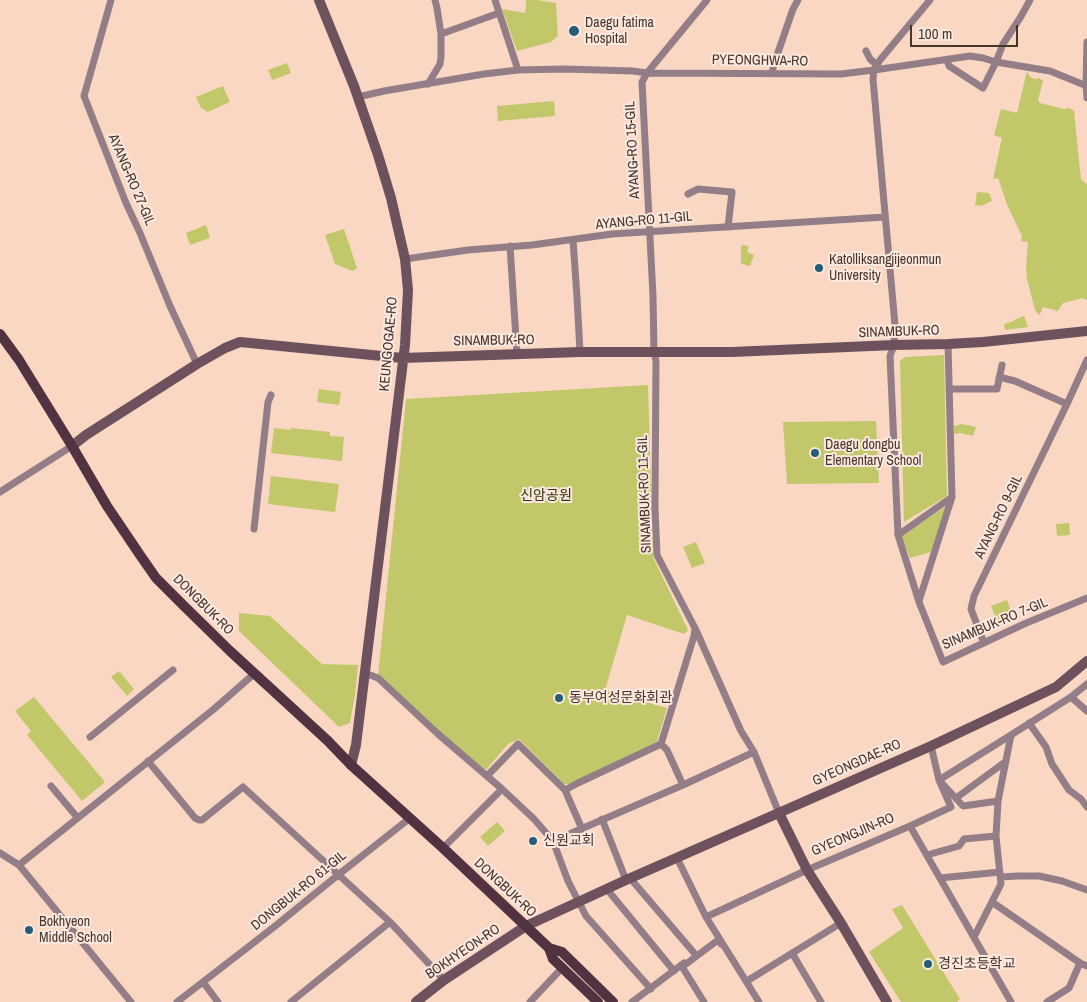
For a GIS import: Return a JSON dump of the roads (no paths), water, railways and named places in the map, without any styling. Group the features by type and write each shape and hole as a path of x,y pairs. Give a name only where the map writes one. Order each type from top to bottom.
{"main road":[{"name":"KEUNGOGAE-RO","path":"319,0 353,83 378,155 405,259 408,290 405,345 356,745 351,765"},
{"name":"SINAMBUK-RO","path":"72,446 86,435 197,364 232,344 240,342 402,358 580,352 732,352 948,344 1087,331"},
{"name":"DONGBUK-RO","path":"0,334 72,446 107,506 156,578 183,606 328,741 351,765 549,948 553,959 598,1002"},
{"name":"GYEONGDAE-RO","path":"526,926 606,888 931,746 1056,687 1087,661"},
{"name":"GYEONGJIN-RO","path":"779,813 807,870 841,923 887,1002"},
{"name":"BOKHYEON-RO","path":"416,1002 444,980 526,926"},
{"name":"DONGBUK-RO","path":"549,948 562,952 613,1002"}],"street":[{"name":"AYANG-RO 27-GIL","path":"111,0 84,96 126,203 197,364"},
{"path":"428,84 440,64 441,34 435,0"},
{"path":"495,0 518,70"},
{"name":"AYANG-RO 15-GIL","path":"654,352 642,82 647,73 707,0"},
{"path":"772,73 793,8 798,0"},
{"path":"894,345 895,325 873,79 880,60 930,0"},
{"path":"946,60 949,66 983,88 1003,44 1030,0"},
{"path":"441,34 499,13"},
{"path":"1087,42 1087,98"},
{"path":"866,51 876,68"},
{"name":"PYEONGHWA-RO","path":"358,97 484,74 518,70 841,74 974,56 996,62 1050,71 1086,85"},
{"path":"688,194 698,189 732,192 728,228"},
{"name":"AYANG-RO 11-GIL","path":"405,259 612,234 885,217"},
{"path":"573,240 580,352"},
{"path":"510,246 517,354"},
{"name":"SINAMBUK-RO","path":"948,344 952,497"},
{"name":"SINAMBUK-RO 7-GIL","path":"894,345 890,356 898,535 919,602 943,662 1024,624 1087,598"},
{"name":"SINAMBUK-RO 11-GIL","path":"654,352 656,362 655,508 657,555 695,628 741,731 754,752 779,813"},
{"name":"AYANG-RO 9-GIL","path":"984,643 971,609 974,596 1087,360"},
{"path":"949,388 997,389 1002,365"},
{"path":"1000,377 1015,381 1067,404"},
{"path":"254,529 268,402 271,395"},
{"path":"0,492 72,446"},
{"path":"898,535 952,497"},
{"path":"919,602 952,497"},
{"path":"565,790 662,744 695,628"},
{"path":"90,737 173,670"},
{"path":"19,865 214,709 255,673"},
{"path":"365,673 378,678 534,819 553,841 568,881 586,916 651,989"},
{"path":"939,780 1071,697 1087,684"},
{"path":"1071,697 1087,711"},
{"path":"1028,724 1046,747 1052,764 1069,790 1084,797 1087,807"},
{"path":"974,937 1001,884 996,836 998,801 1004,762 1011,735"},
{"path":"487,776 518,744 565,790 582,829"},
{"path":"662,744 667,750 683,785"},
{"path":"931,746 939,780 963,806 998,801"},
{"path":"553,841 754,752"},
{"path":"148,761 195,818 199,820 202,820 243,787 390,922 444,980"},
{"path":"956,798 1004,762"},
{"name":"GYEONGJIN-RO","path":"706,917 807,870 951,807 939,780"},
{"path":"51,786 77,817"},
{"path":"443,848 502,789"},
{"name":"DONGBUK-RO 61-GIL","path":"177,1002 410,818"},
{"path":"602,819 628,879 695,954"},
{"path":"910,826 1011,1002"},
{"path":"927,855 960,846 964,839 996,836"},
{"path":"0,854 19,865 130,1002"},
{"path":"677,858 706,917 747,981 758,1002"},
{"path":"940,878 969,875 1039,876 1062,881 1087,890"},
{"path":"606,888 674,971"},
{"path":"992,902 1084,964 1069,988 1047,1002"},
{"path":"290,1002 390,922"},
{"path":"747,981 841,923"},
{"path":"681,966 718,936"},
{"path":"632,1002 718,940 758,1002"},
{"path":"792,953 822,1002"},
{"path":"681,966 704,1002"},
{"path":"530,1002 563,967"},
{"path":"203,982 218,1002"}],"place":[{"name":"Daegu fatima Hospital","path":"574,31"},
{"name":"Katolliksangjijeonmun University","path":"819,268"},
{"name":"Daegu dongbu Elementary School","path":"815,453"},
{"name":"동부여성문화회관","path":"559,698"},
{"name":"신원교회","path":"533,841"},
{"name":"Bokhyeon Middle School","path":"29,930"},
{"name":"경진초등학교","path":"928,964"}],"park label":[{"name":"신암공원","path":"546,496"}]}
